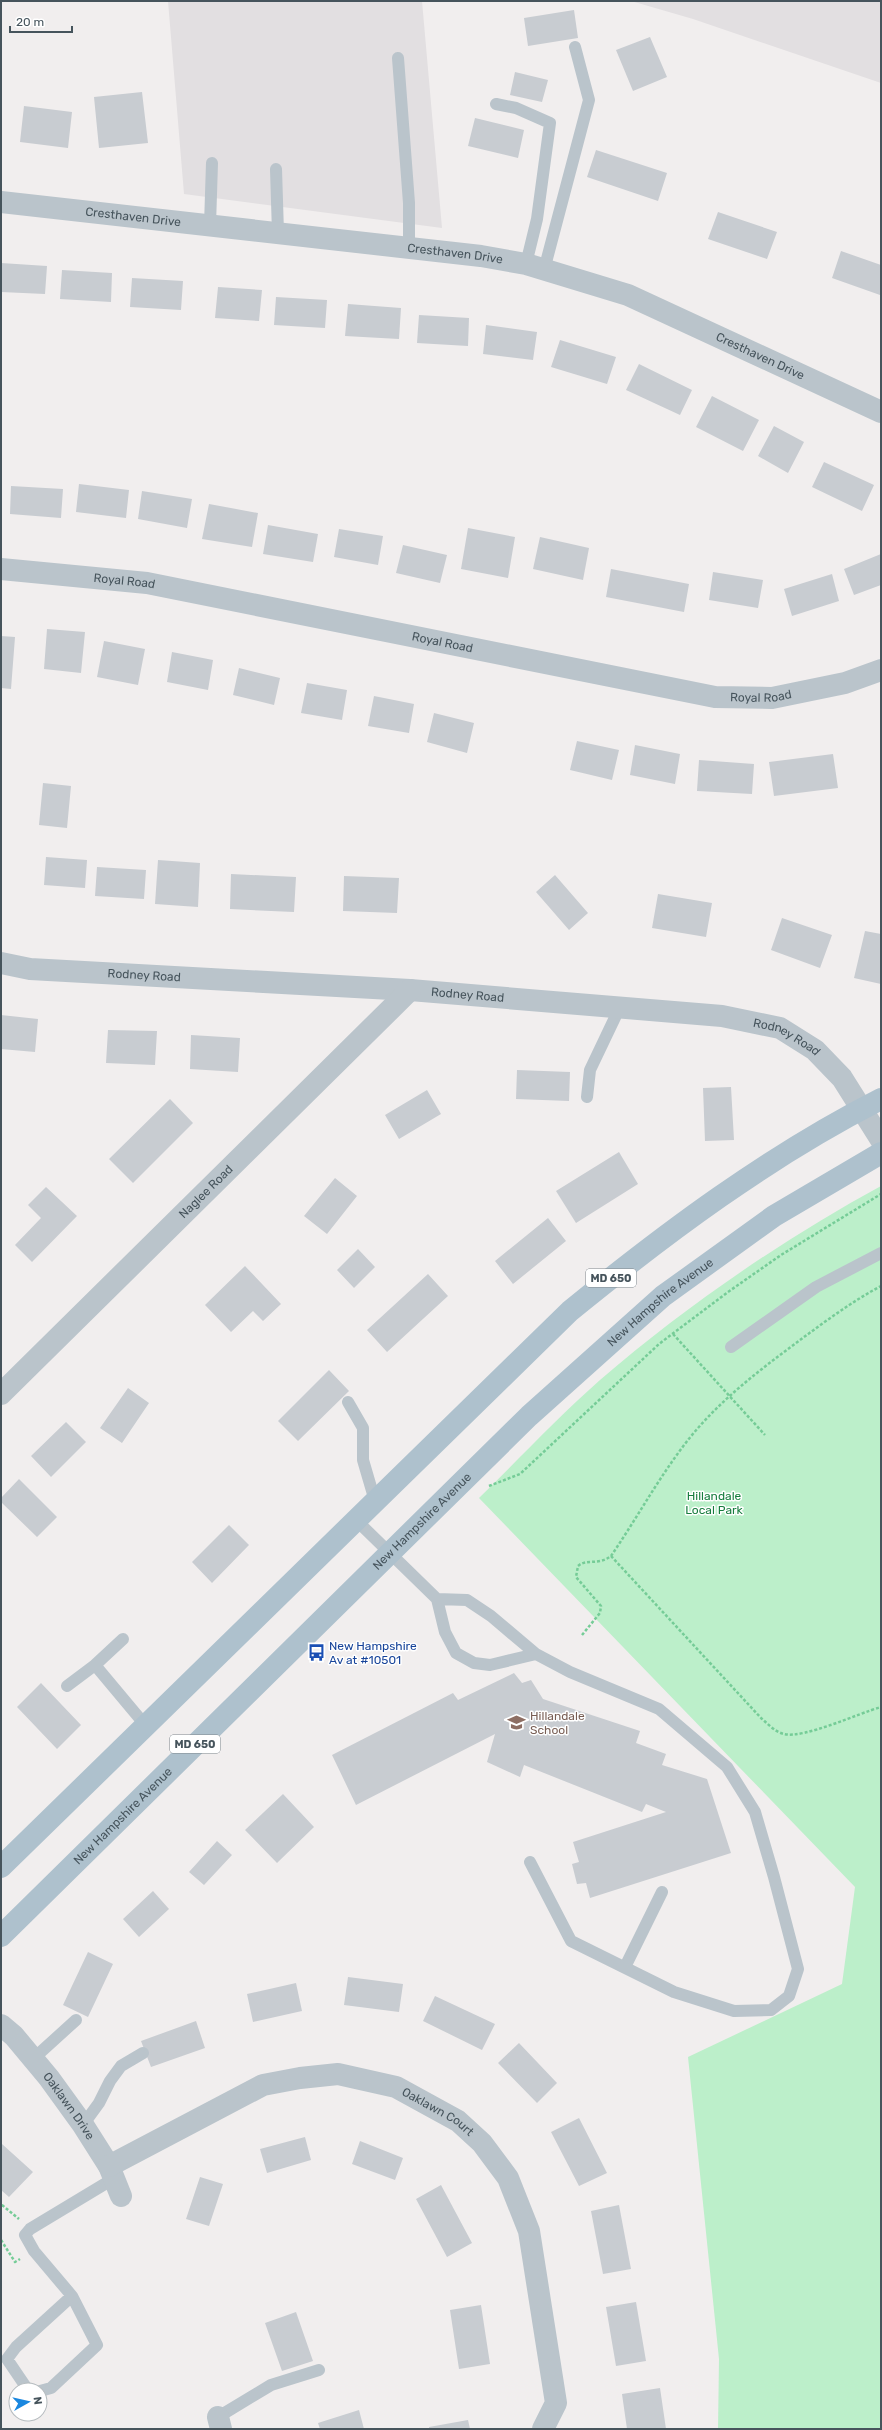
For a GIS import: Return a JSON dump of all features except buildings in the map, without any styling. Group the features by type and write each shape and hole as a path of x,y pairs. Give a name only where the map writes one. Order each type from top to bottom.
{"main road":[{"name":"MD 650","path":"1,1867 570,1311 631,1262 717,1199 791,1149 872,1104"},
{"name":"New Hampshire Avenue","path":"1,1936 530,1416 663,1296 774,1216 881,1153"}],"street":[{"name":"Cresthaven Drive","path":"1,202 482,256 535,267 628,295 881,412"},
{"name":"Royal Road","path":"1,569 147,583 715,697 772,698 846,683 881,670"},
{"name":"Rodney Road","path":"1,963 30,969 410,990 722,1016 780,1028 815,1050 842,1078 872,1104 881,1140"},
{"name":"Naglee Road","path":"1,1394 410,990"},
{"name":"Oaklawn Drive","path":"1,2025 14,2036 33,2059 83,2126 114,2180"},
{"name":"Oaklawn Court","path":"114,2180 263,2085 300,2078 338,2074 396,2087 458,2121 482,2143 508,2178 529,2231 556,2402 544,2429"}],"lane":[{"path":"535,267 589,100 574,47"},
{"path":"398,58 409,203 409,248"},
{"path":"496,104 516,108 550,123 537,219 535,267"},
{"path":"210,225 212,163"},
{"path":"276,169 278,233"},
{"path":"587,1097 590,1070 620,1007"},
{"path":"731,1347 816,1287 881,1253"},
{"path":"348,1402 363,1428 363,1460 375,1501"},
{"path":"356,1520 437,1599 445,1632 456,1653 474,1663 490,1665 536,1654"},
{"path":"437,1599 467,1600 491,1616 536,1654 570,1672 659,1709 726,1767 755,1812 798,1969 789,1996 771,2010 734,2011 674,1992 571,1941 530,1862"},
{"path":"67,1686 95,1665 123,1639"},
{"path":"95,1665 146,1726"},
{"path":"625,1967 662,1892"},
{"path":"33,2059 76,2020"},
{"path":"83,2126 99,2103 110,2081 122,2066 142,2053"},
{"path":"48,2389 51,2388 96,2345 72,2296 31,2246 25,2235 30,2229 114,2180"},
{"path":"23,2382 7,2358 16,2347 72,2296"},
{"path":"220,2423 271,2385 319,2370"}],"path":[{"path":"487,1487 520,1474 600,1398 672,1334 781,1255 881,1194"},
{"path":"582,1635 600,1613 601,1606 578,1580 576,1569 581,1563 601,1562 610,1556 655,1485 716,1408 729,1396 806,1336 881,1286"},
{"path":"672,1334 765,1435"},
{"path":"610,1556 762,1718 776,1731 784,1734 795,1735 881,1707"},
{"path":"1,2205 30,2229"},
{"path":"1,2240 15,2262"}],"shaded area":[{"path":"168,1 422,1 442,228 184,194"},
{"path":"631,1 881,1 881,83 693,19"}],"green space":[{"name":"Hillandale Local Park","path":"881,1186 881,2429 718,2429 719,2359 688,2057 842,1984 855,1887 479,1498 584,1394 666,1326 771,1252 807,1229"}],"place":[{"name":"New Hampshire Av at #10501","path":"316,1653"},
{"name":"Hillandale School","path":"517,1723"}]}
